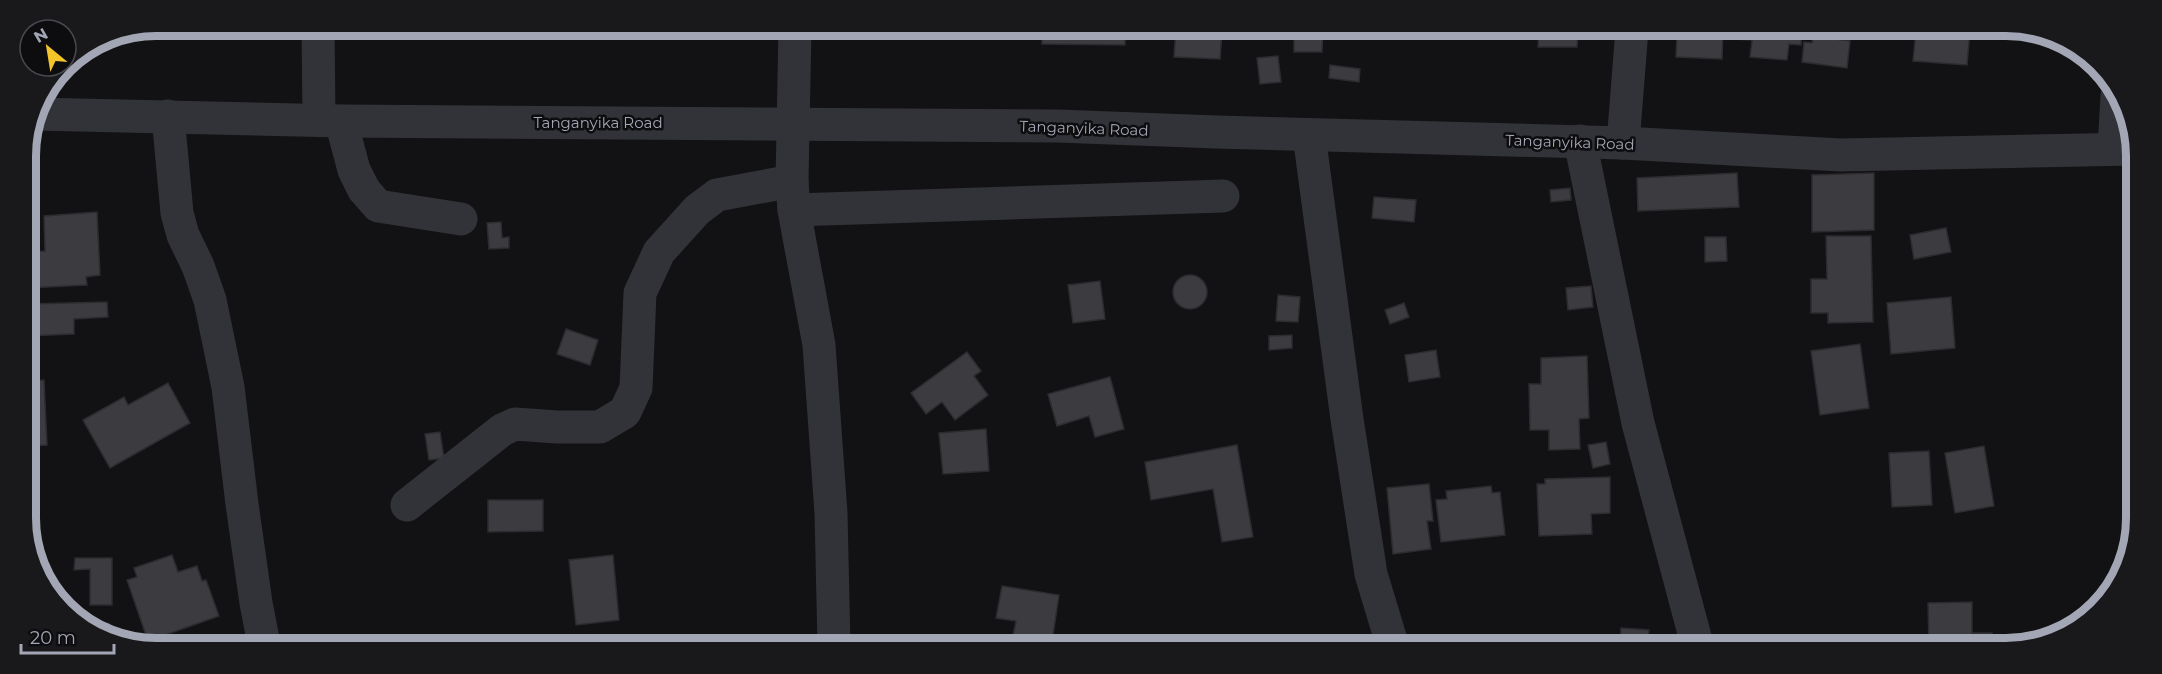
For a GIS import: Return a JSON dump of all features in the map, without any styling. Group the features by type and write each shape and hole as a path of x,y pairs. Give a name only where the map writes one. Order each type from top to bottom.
{"street":[{"path":"319,36 330,120 364,190 378,206 461,219"},
{"path":"795,36 793,196 819,345 831,513 834,638"},
{"path":"1623,143 1631,36"},
{"name":"Tanganyika Road","path":"44,114 330,120 1058,126 1580,141 1841,155 2124,148"},
{"path":"168,116 177,213 183,235 198,266 210,300 228,387 242,504 263,638"},
{"path":"2120,118 2124,148"},
{"path":"1309,135 1347,419 1371,574 1390,638"},
{"path":"1580,141 1638,423 1695,638"},
{"path":"407,505 494,436 515,424 600,427 626,412 636,388 640,293 659,252 697,210 717,195 1223,196"}],"building":[{"path":"1042,36 1125,36 1125,45 1042,44"},
{"path":"1176,36 1222,36 1220,59 1174,57"},
{"path":"1294,36 1323,36 1322,52 1294,52"},
{"path":"1539,36 1578,36 1577,47 1538,47"},
{"path":"1677,36 1723,36 1722,59 1676,57"},
{"path":"1733,36 1802,36 1801,45 1789,44 1787,60 1750,57 1752,40 1733,39"},
{"path":"1813,36 1850,41 1847,68 1802,62 1804,42 1812,43"},
{"path":"1915,36 1969,36 1967,65 1913,61"},
{"path":"1278,56 1281,82 1260,84 1257,58"},
{"path":"1330,65 1360,69 1359,82 1329,78"},
{"path":"36,157 38,157 37,185"},
{"path":"1737,173 1739,207 1638,211 1637,178"},
{"path":"1874,173 1874,230 1812,232 1812,175"},
{"path":"1570,188 1571,200 1551,202 1550,190"},
{"path":"1374,197 1416,200 1414,222 1372,218"},
{"path":"97,212 100,275 86,277 87,285 36,288 36,251 45,251 44,216"},
{"path":"501,222 502,238 509,237 509,248 489,249 487,223"},
{"path":"1946,228 1951,252 1914,259 1910,235"},
{"path":"1826,236 1871,236 1873,322 1828,323 1828,313 1811,313 1811,279 1827,279"},
{"path":"1705,237 1726,237 1727,261 1705,262"},
{"path":"1190,275 1202,280 1207,292 1202,304 1190,309 1178,304 1173,292 1178,280"},
{"path":"1100,281 1105,319 1073,323 1068,285"},
{"path":"1591,286 1593,307 1568,310 1566,288"},
{"path":"1278,295 1300,297 1298,322 1276,321"},
{"path":"1951,297 1955,348 1891,354 1887,303"},
{"path":"107,302 108,317 74,319 74,334 36,336 36,304"},
{"path":"1404,303 1409,317 1390,324 1385,310"},
{"path":"566,329 598,340 590,365 557,354"},
{"path":"1292,335 1292,348 1269,350 1269,336"},
{"path":"1860,344 1869,408 1820,415 1811,351"},
{"path":"1436,350 1440,377 1409,382 1405,355"},
{"path":"967,352 981,371 974,376 988,395 955,420 942,402 926,414 911,393"},
{"path":"1587,356 1589,418 1579,419 1580,449 1549,450 1549,430 1530,430 1529,384 1541,384 1541,358"},
{"path":"1110,377 1124,429 1095,437 1089,416 1057,426 1048,394"},
{"path":"36,380 44,380 47,445 36,446"},
{"path":"168,383 190,423 110,468 83,420 124,397 128,405"},
{"path":"986,429 989,471 943,474 939,433"},
{"path":"440,432 444,458 429,460 425,434"},
{"path":"1606,442 1610,464 1593,468 1588,445"},
{"path":"1237,445 1253,537 1222,542 1213,489 1151,500 1145,462"},
{"path":"1984,446 1994,506 1955,513 1945,453"},
{"path":"1929,451 1932,505 1892,507 1889,453"},
{"path":"1610,477 1610,513 1591,514 1592,534 1539,536 1537,484 1545,484 1545,479"},
{"path":"1429,484 1433,521 1427,521 1431,549 1393,554 1387,488"},
{"path":"1491,486 1492,493 1500,492 1505,535 1441,542 1436,500 1447,499 1446,491"},
{"path":"488,500 543,500 543,531 488,532"},
{"path":"172,555 178,572 197,566 202,581 206,580 219,616 157,638 147,637 127,580 137,577 134,568"},
{"path":"613,555 619,620 576,625 569,560"},
{"path":"75,558 112,558 112,605 90,605 90,569 74,570"},
{"path":"1002,586 1059,595 1053,638 1013,636 1016,621 996,618"},
{"path":"1972,602 1972,633 1992,633 1992,638 1929,638 1928,603"},
{"path":"109,623 110,629 101,624"},
{"path":"1621,628 1649,630 1648,638 1620,638"}]}
